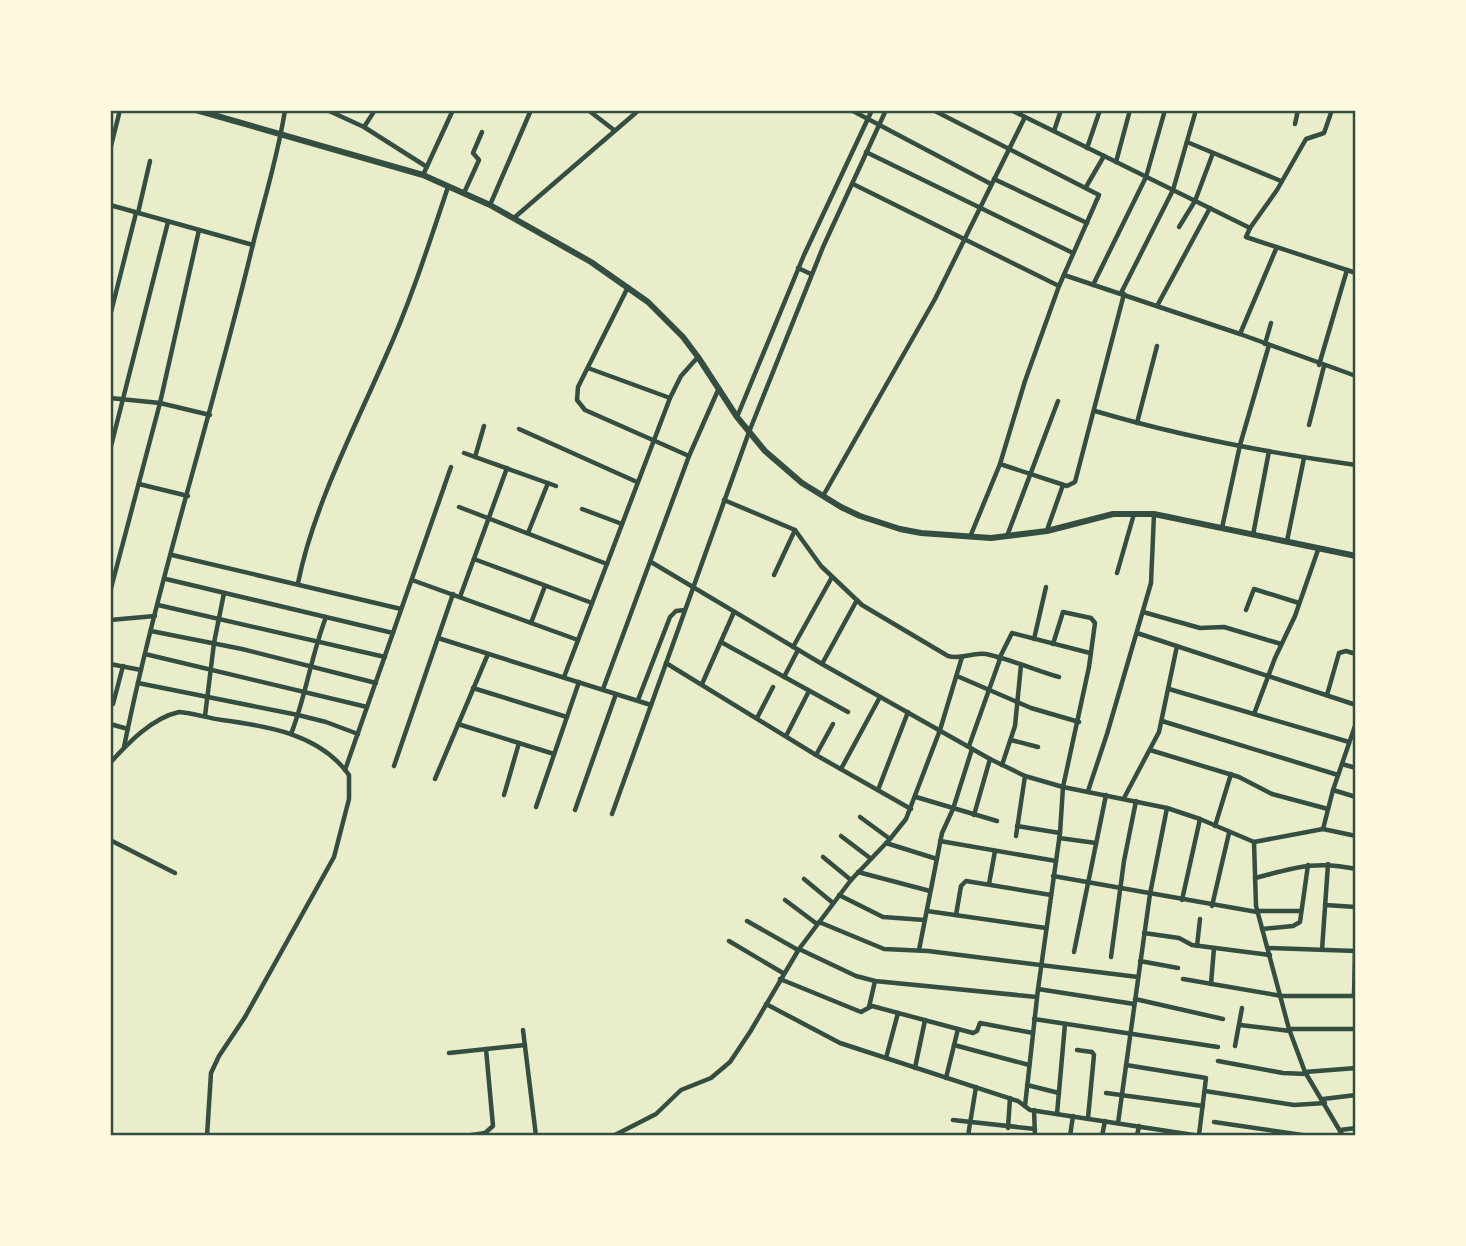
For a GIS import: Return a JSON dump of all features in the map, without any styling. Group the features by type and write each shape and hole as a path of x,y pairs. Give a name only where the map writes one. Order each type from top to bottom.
{"street":[{"path":"110,150 120,110"},
{"path":"196,110 393,165 422,176 514,217 628,286 666,319 698,357 737,417 783,468 822,496 860,516 920,533 1007,537 1047,531 1093,518 1134,513 1154,514 1356,556"},
{"path":"124,748 145,654 210,415 285,110"},
{"path":"327,110 364,127 427,167"},
{"path":"364,127 375,110"},
{"path":"422,176 453,110"},
{"path":"491,205 514,144 531,110"},
{"path":"588,110 614,130"},
{"path":"514,217 639,110"},
{"path":"850,110 993,182 1087,223"},
{"path":"737,417 798,268 872,110"},
{"path":"612,814 749,432 811,274 886,110"},
{"path":"933,110 1099,194 1059,286 1025,381 1000,464 970,537"},
{"path":"1011,110 1250,228"},
{"path":"1054,131 1062,110"},
{"path":"1087,148 1100,110"},
{"path":"1116,162 1130,110"},
{"path":"1093,285 1146,177 1165,110"},
{"path":"1000,464 1062,485 1072,485 1075,482 1123,294 1172,190 1196,110"},
{"path":"1295,124 1298,110"},
{"path":"1332,110 1324,133 1306,139 1246,235 1247,239 1356,273"},
{"path":"822,496 935,299 1009,148 1022,114"},
{"path":"464,194 479,160 473,153 482,131"},
{"path":"1187,142 1282,181"},
{"path":"866,152 1073,253"},
{"path":"1179,227 1195,201 1213,153"},
{"path":"1086,187 1104,156"},
{"path":"110,316 150,161"},
{"path":"852,184 1059,286"},
{"path":"298,583 302,559 319,512 392,343 448,187"},
{"path":"110,205 253,245"},
{"path":"1157,306 1210,208"},
{"path":"110,450 169,222"},
{"path":"110,592 160,403 199,230"},
{"path":"1240,334 1276,248"},
{"path":"798,268 811,274"},
{"path":"1309,425 1347,270"},
{"path":"1064,275 1356,376"},
{"path":"628,286 576,393 580,406 689,457"},
{"path":"1222,528 1271,323"},
{"path":"1137,424 1157,346"},
{"path":"565,677 670,398 681,376 698,357"},
{"path":"588,368 670,398"},
{"path":"603,689 689,457 719,387"},
{"path":"110,398 160,403 210,415"},
{"path":"1007,537 1058,401"},
{"path":"1095,411 1137,424 1304,458 1356,465"},
{"path":"475,457 484,426"},
{"path":"519,429 637,482"},
{"path":"1253,535 1269,451"},
{"path":"464,453 556,486"},
{"path":"1287,542 1304,458"},
{"path":"345,769 452,467"},
{"path":"460,597 506,468"},
{"path":"528,533 548,483"},
{"path":"139,484 188,496"},
{"path":"1047,531 1062,485"},
{"path":"724,500 795,530 816,561 857,600 888,622 948,656 981,654 1059,677"},
{"path":"459,507 607,564"},
{"path":"582,509 622,524"},
{"path":"1117,573 1134,513"},
{"path":"1088,791 1153,574 1154,514"},
{"path":"774,575 795,530"},
{"path":"1254,714 1318,550"},
{"path":"172,555 401,609"},
{"path":"474,559 592,604"},
{"path":"651,562 822,664 1025,776 1063,787 1167,808 1254,842 1323,829 1356,836"},
{"path":"793,647 832,577"},
{"path":"166,579 393,634"},
{"path":"412,580 578,640"},
{"path":"531,622 545,586"},
{"path":"1034,639 1046,587"},
{"path":"1246,610 1254,589 1299,603"},
{"path":"205,716 214,643 225,593"},
{"path":"394,766 453,594"},
{"path":"822,664 857,600"},
{"path":"158,605 385,657"},
{"path":"638,700 670,617 676,611 685,610"},
{"path":"701,685 734,612"},
{"path":"1025,1106 1063,787 1079,722 1096,626 1091,618 1063,612 1053,644"},
{"path":"1143,612 1200,628 1224,627 1281,644"},
{"path":"110,620 155,616"},
{"path":"291,734 306,693 310,666 326,617"},
{"path":"151,631 214,643 376,683"},
{"path":"1137,633 1356,705"},
{"path":"919,950 940,841 1010,634 1090,653"},
{"path":"438,638 652,705"},
{"path":"721,642 848,712"},
{"path":"1124,799 1162,721 1177,646"},
{"path":"784,677 798,650"},
{"path":"1327,695 1339,653 1346,651 1356,654"},
{"path":"435,779 488,653"},
{"path":"145,654 367,707"},
{"path":"613,1136 656,1114 681,1090 711,1078 721,1070 750,1032 799,949 851,880 888,841 911,809 940,730 962,657"},
{"path":"666,663 816,755 911,809"},
{"path":"110,664 141,670"},
{"path":"113,704 122,666"},
{"path":"1002,765 1011,740 1021,666"},
{"path":"957,676 1018,703 1079,722"},
{"path":"536,807 579,682"},
{"path":"138,683 298,715 358,734"},
{"path":"757,718 773,687"},
{"path":"474,688 567,717"},
{"path":"1168,689 1349,742"},
{"path":"786,736 809,691"},
{"path":"575,810 616,694"},
{"path":"841,769 880,697"},
{"path":"110,763 113,756 168,715 179,712 266,726 291,734 315,746 349,775 351,790 334,857 211,1073 207,1136"},
{"path":"878,790 908,712"},
{"path":"1162,721 1338,775"},
{"path":"1323,829 1356,723"},
{"path":"110,724 128,729"},
{"path":"458,724 554,754"},
{"path":"816,755 833,724"},
{"path":"1011,740 1038,747"},
{"path":"503,796 519,743"},
{"path":"1150,750 1247,779 1272,794 1328,809"},
{"path":"974,815 990,759"},
{"path":"1342,764 1356,768"},
{"path":"1216,826 1231,774"},
{"path":"1016,836 1025,776"},
{"path":"1333,790 1356,797"},
{"path":"1074,952 1106,795"},
{"path":"916,797 997,821"},
{"path":"1111,957 1136,801"},
{"path":"1118,1123 1150,894 1167,808"},
{"path":"860,817 888,841 937,859"},
{"path":"1182,900 1200,819"},
{"path":"1017,826 1096,843"},
{"path":"1212,906 1229,833"},
{"path":"841,836 870,858"},
{"path":"110,840 175,873"},
{"path":"940,841 1056,861"},
{"path":"1254,842 1257,911 1290,1030 1306,1073 1343,1136"},
{"path":"989,884 995,851"},
{"path":"823,857 851,880"},
{"path":"1255,878 1308,865 1328,864 1356,869"},
{"path":"1322,950 1328,864"},
{"path":"1262,929 1297,925 1300,922 1308,865"},
{"path":"858,872 930,891"},
{"path":"1053,876 1212,906 1257,911 1301,911"},
{"path":"804,879 833,903"},
{"path":"956,915 963,883 966,881 1051,895"},
{"path":"839,895 883,917 925,920"},
{"path":"785,900 818,923 884,949 919,950 1138,977"},
{"path":"1325,905 1356,907"},
{"path":"927,911 1046,928"},
{"path":"1197,946 1200,919"},
{"path":"747,921 856,976 875,981 1037,997"},
{"path":"1144,933 1180,938 1197,946 1270,955"},
{"path":"730,941 783,973"},
{"path":"1183,979 1282,996 1355,996 1355,951 1268,947"},
{"path":"1211,984 1214,948"},
{"path":"1140,961 1178,968"},
{"path":"780,979 862,1012 869,1007 875,981"},
{"path":"1038,989 1135,1002 1223,1019"},
{"path":"766,1004 840,1043 1010,1098 1034,1110 1200,1136 1205,1077 1126,1065"},
{"path":"869,1007 975,1033 979,1023 1033,1033"},
{"path":"1235,1046 1242,1008"},
{"path":"886,1059 898,1013"},
{"path":"1034,1019 1218,1047"},
{"path":"915,1068 925,1020"},
{"path":"1057,1114 1065,1024"},
{"path":"1240,1025 1290,1030 1356,1029"},
{"path":"946,1078 958,1029"},
{"path":"523,1030 537,1135"},
{"path":"449,1053 525,1045"},
{"path":"954,1045 1029,1065"},
{"path":"465,1136 490,1130 494,1121 486,1049"},
{"path":"1077,1049 1092,1052 1094,1055 1088,1118"},
{"path":"1218,1061 1283,1073 1356,1068"},
{"path":"1027,1085 1059,1093"},
{"path":"968,1136 976,1087"},
{"path":"1205,1091 1294,1105 1356,1096"},
{"path":"1107,1093 1203,1106"},
{"path":"1008,1128 1010,1098"},
{"path":"953,1121 1035,1133 1034,1110"},
{"path":"1070,1136 1073,1116"},
{"path":"1102,1136 1105,1121"},
{"path":"1214,1122 1309,1136"},
{"path":"1138,1136 1139,1126"},
{"path":"1340,1130 1356,1128"}]}
